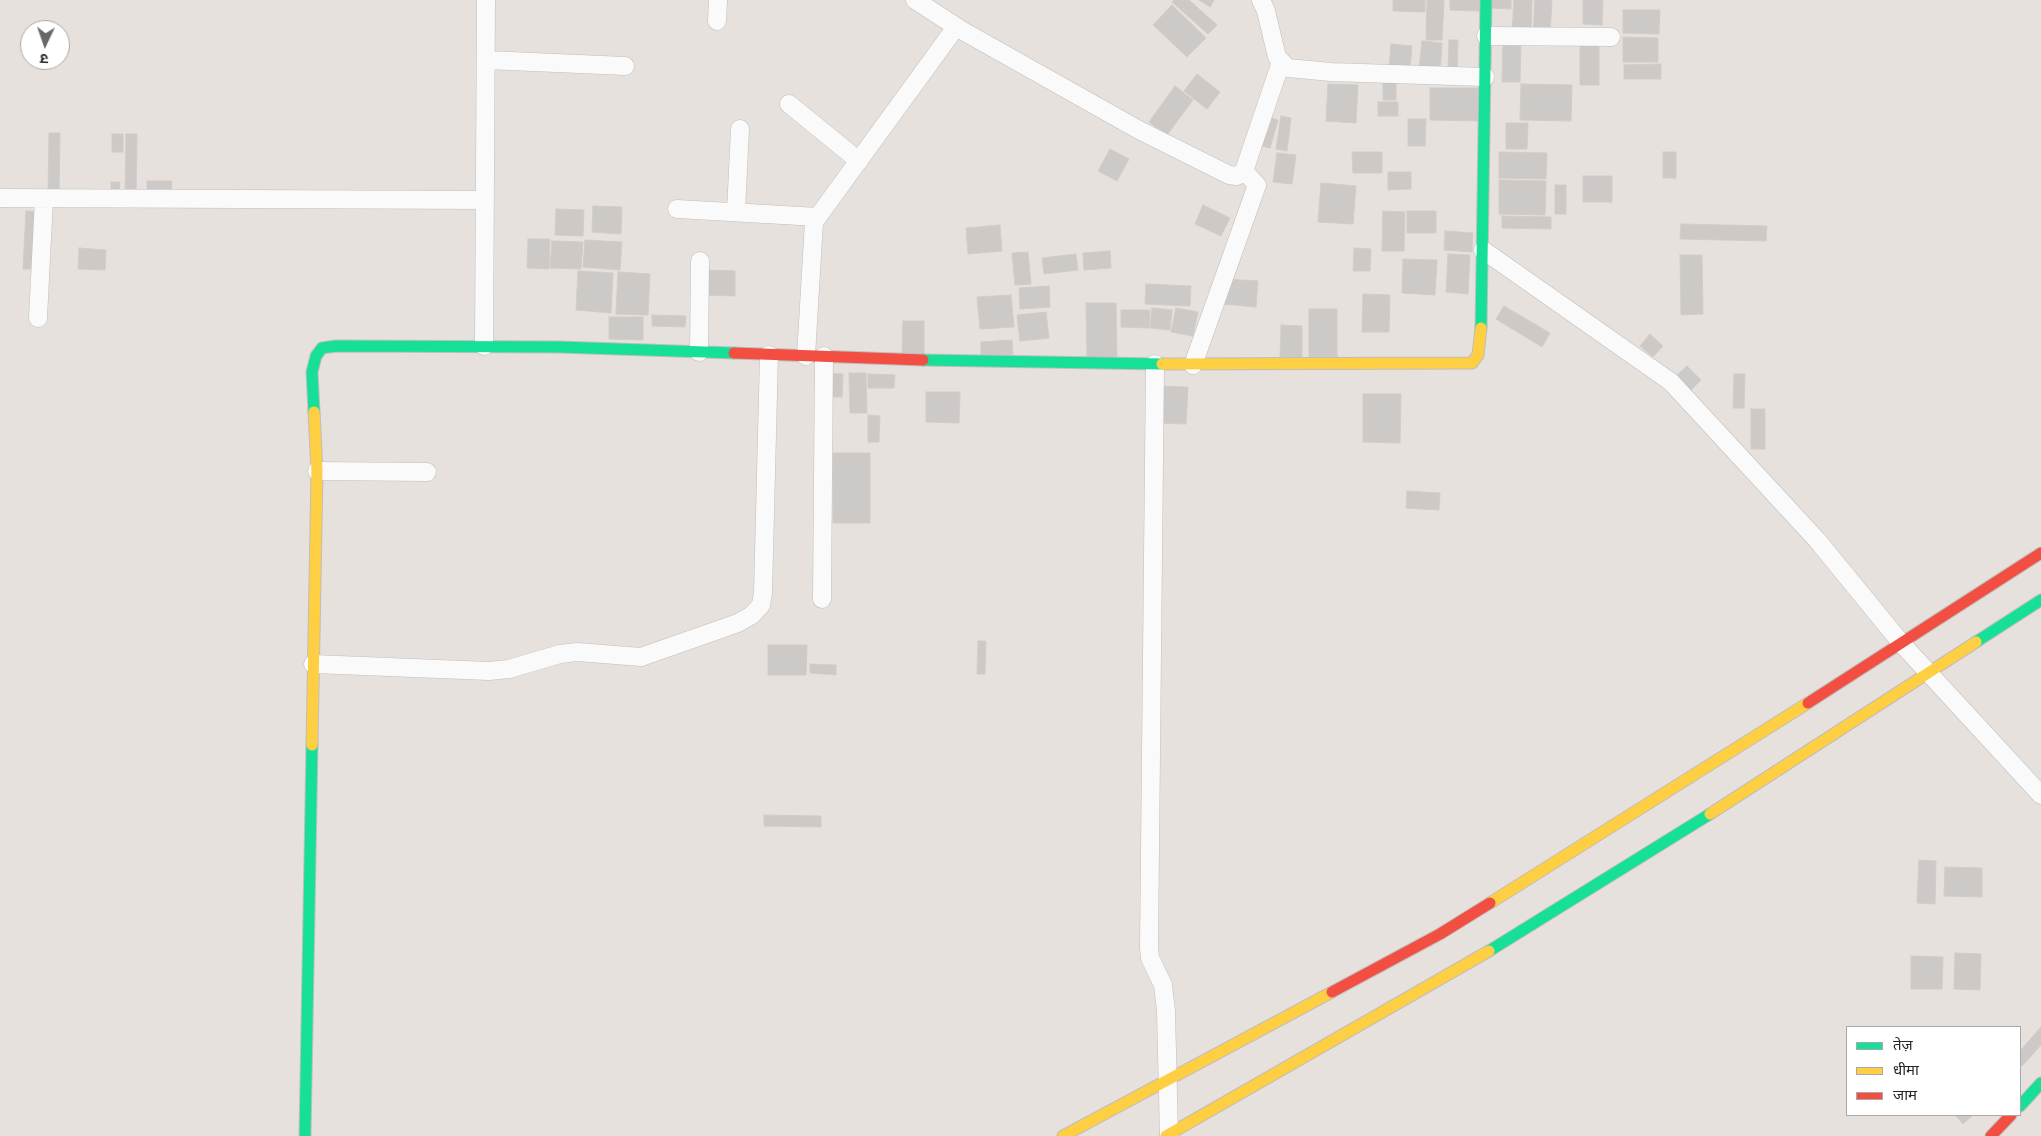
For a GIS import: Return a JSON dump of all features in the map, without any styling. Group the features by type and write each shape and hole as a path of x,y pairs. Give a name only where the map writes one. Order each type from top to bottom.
{"street":[{"path":"484,346 486,0"},
{"path":"717,21 718,0"},
{"path":"915,0 956,27 1139,130 1220,171 1237,176 1244,172 1280,62"},
{"path":"1261,0 1276,57 1280,62 1292,69 1485,77"},
{"path":"305,1136 317,471 312,372 316,356 322,348 336,346 484,346 971,362 1155,364 1472,363 1478,356 1481,339 1486,0"},
{"path":"806,356 814,222 956,27"},
{"path":"1486,36 1611,37"},
{"path":"487,60 625,66"},
{"path":"789,104 859,161"},
{"path":"736,212 740,129"},
{"path":"1193,364 1257,185 1244,172"},
{"path":"0,198 485,200"},
{"path":"38,318 44,199"},
{"path":"677,209 818,217"},
{"path":"1483,250 1671,382 1817,540 1902,644 2041,795"},
{"path":"699,352 700,261"},
{"path":"313,664 489,671 509,669 560,654 577,652 641,657 738,623 752,615 761,605 764,593 769,355"},
{"path":"822,599 824,356"},
{"path":"1155,364 1149,948 1150,958 1163,985 1166,1011 1168,1136 1471,962 1608,879 2041,600"},
{"path":"317,471 427,472"},
{"path":"1063,1136 1440,934 1902,644 2041,553"},
{"path":"2021,1105 2041,1083"},
{"path":"1991,1136 2010,1116"}],"building":[{"path":"1174,0 1189,0 1217,25 1208,34 1172,2"},
{"path":"1199,0 1214,0 1210,7"},
{"path":"1393,0 1425,0 1425,12 1393,11"},
{"path":"1427,0 1444,0 1442,40 1426,40"},
{"path":"1450,0 1480,0 1479,11 1450,10"},
{"path":"1491,0 1511,0 1511,9 1491,8"},
{"path":"1514,0 1532,0 1531,33 1512,33"},
{"path":"1535,0 1552,0 1550,34 1533,33"},
{"path":"1583,0 1603,0 1602,25 1583,24"},
{"path":"1172,5 1206,38 1187,57 1153,25"},
{"path":"1623,10 1660,10 1659,34 1623,33"},
{"path":"1623,37 1658,38 1658,62 1623,62"},
{"path":"1449,40 1458,40 1457,72 1448,72"},
{"path":"1422,41 1442,43 1440,72 1419,70"},
{"path":"1503,43 1521,43 1520,82 1502,82"},
{"path":"1391,44 1412,46 1410,70 1389,69"},
{"path":"1580,45 1599,45 1599,85 1580,85"},
{"path":"1661,64 1661,79 1624,79 1624,65"},
{"path":"1197,74 1220,92 1207,109 1184,91"},
{"path":"1383,82 1396,82 1396,100 1383,100"},
{"path":"1328,84 1358,85 1356,123 1326,121"},
{"path":"1521,84 1572,85 1571,121 1520,120"},
{"path":"1175,86 1193,100 1167,135 1149,122"},
{"path":"1430,88 1478,88 1478,121 1430,120"},
{"path":"1378,102 1398,102 1398,116 1378,116"},
{"path":"1265,116 1278,120 1270,148 1257,145"},
{"path":"1281,116 1291,118 1287,151 1276,149"},
{"path":"1408,119 1426,119 1425,146 1408,146"},
{"path":"1506,123 1528,123 1527,149 1506,149"},
{"path":"49,133 60,133 59,196 48,195"},
{"path":"112,134 123,134 123,152 112,152"},
{"path":"126,134 137,134 136,198 125,198"},
{"path":"1110,149 1129,159 1117,181 1098,171"},
{"path":"1352,152 1382,152 1382,173 1353,173"},
{"path":"1499,152 1547,153 1546,179 1499,178"},
{"path":"1663,152 1676,152 1676,178 1663,178"},
{"path":"1277,153 1296,155 1292,184 1273,182"},
{"path":"1388,172 1411,172 1411,189 1388,190"},
{"path":"1583,176 1612,176 1612,202 1583,202"},
{"path":"1499,180 1546,181 1545,215 1499,214"},
{"path":"147,181 172,181 171,195 147,195"},
{"path":"111,182 120,182 119,196 111,196"},
{"path":"1321,183 1356,186 1353,224 1318,222"},
{"path":"1555,185 1566,185 1566,214 1555,214"},
{"path":"1203,205 1230,218 1221,236 1195,224"},
{"path":"593,206 622,207 621,234 592,232"},
{"path":"556,209 584,210 583,236 555,235"},
{"path":"26,211 37,212 35,269 23,269"},
{"path":"1383,211 1405,212 1404,251 1382,251"},
{"path":"1407,211 1436,211 1436,233 1407,233"},
{"path":"1502,216 1551,217 1551,229 1502,228"},
{"path":"1681,224 1767,226 1766,241 1680,239"},
{"path":"1000,225 1002,251 968,254 966,228"},
{"path":"1445,231 1473,233 1472,252 1444,250"},
{"path":"528,239 550,239 549,269 527,268"},
{"path":"585,240 622,242 620,270 583,267"},
{"path":"552,241 583,242 581,269 550,268"},
{"path":"79,248 106,250 105,270 78,269"},
{"path":"1354,248 1371,249 1370,271 1353,271"},
{"path":"1110,251 1111,268 1084,270 1083,253"},
{"path":"1028,252 1031,284 1015,285 1012,253"},
{"path":"1076,254 1078,270 1044,274 1042,258"},
{"path":"1448,254 1470,255 1468,294 1446,292"},
{"path":"1680,255 1702,255 1703,314 1681,315"},
{"path":"1403,259 1437,260 1435,295 1402,293"},
{"path":"704,270 735,271 735,296 704,295"},
{"path":"578,271 613,273 611,313 576,310"},
{"path":"618,272 650,274 648,315 616,314"},
{"path":"1225,279 1258,281 1256,307 1223,304"},
{"path":"1146,284 1191,286 1190,306 1145,304"},
{"path":"1049,286 1050,307 1020,309 1019,288"},
{"path":"1363,294 1390,295 1389,332 1362,332"},
{"path":"1011,295 1014,327 980,329 977,297"},
{"path":"1086,303 1116,303 1117,359 1087,359"},
{"path":"1504,306 1550,333 1542,347 1496,319"},
{"path":"1152,308 1172,310 1170,330 1150,328"},
{"path":"1176,308 1198,312 1193,336 1171,332"},
{"path":"1309,309 1337,309 1337,358 1309,358"},
{"path":"1121,310 1150,310 1149,328 1121,327"},
{"path":"1046,312 1049,338 1020,341 1017,315"},
{"path":"652,315 686,316 685,327 652,326"},
{"path":"609,317 643,317 643,340 609,339"},
{"path":"903,321 924,321 924,357 902,357"},
{"path":"1281,325 1302,326 1302,359 1280,359"},
{"path":"1650,334 1663,346 1653,357 1640,346"},
{"path":"1012,340 1013,356 981,357 981,342"},
{"path":"1687,366 1701,380 1690,391 1676,376"},
{"path":"826,373 843,374 842,397 825,397"},
{"path":"849,373 866,373 867,413 850,413"},
{"path":"868,374 895,375 894,388 868,388"},
{"path":"1734,374 1745,374 1744,408 1733,408"},
{"path":"1160,386 1188,387 1186,424 1159,423"},
{"path":"926,392 960,392 959,423 926,422"},
{"path":"1363,394 1401,394 1400,443 1363,442"},
{"path":"1751,409 1765,409 1765,449 1751,449"},
{"path":"868,415 880,416 879,442 868,442"},
{"path":"833,453 870,453 870,523 833,523"},
{"path":"1407,491 1440,493 1439,510 1406,508"},
{"path":"978,641 986,641 985,674 977,674"},
{"path":"768,645 807,645 806,675 768,675"},
{"path":"810,664 836,665 836,675 810,673"},
{"path":"764,815 821,816 821,827 764,826"},
{"path":"1919,860 1936,861 1935,904 1917,903"},
{"path":"1945,867 1982,868 1982,897 1944,896"},
{"path":"1955,953 1981,954 1980,990 1954,989"},
{"path":"1911,956 1943,957 1942,989 1911,989"},
{"path":"2041,1027 2041,1045 2022,1066 2021,1050"},
{"path":"1956,1116 1972,1116 1963,1124"}],"traffic: fast":[{"path":"1481,328 1486,0"},
{"path":"314,412 312,372 316,356 322,348 336,346 559,347 734,353"},
{"path":"923,360 1162,364"},
{"path":"1976,642 2041,600"},
{"path":"305,1136 312,745"},
{"path":"1489,951 1710,814"},
{"path":"2021,1105 2041,1083"}],"traffic: slow":[{"path":"1162,364 1472,363 1478,355 1481,328"},
{"path":"312,745 317,471 314,412"},
{"path":"1710,814 1976,642"},
{"path":"1490,903 1808,703"},
{"path":"1166,1136 1489,951"},
{"path":"1063,1136 1332,992"}],"traffic: jam":[{"path":"734,353 923,360"},
{"path":"1808,703 2041,553"},
{"path":"1332,992 1440,934 1490,903"},
{"path":"1991,1136 2010,1116"}]}
